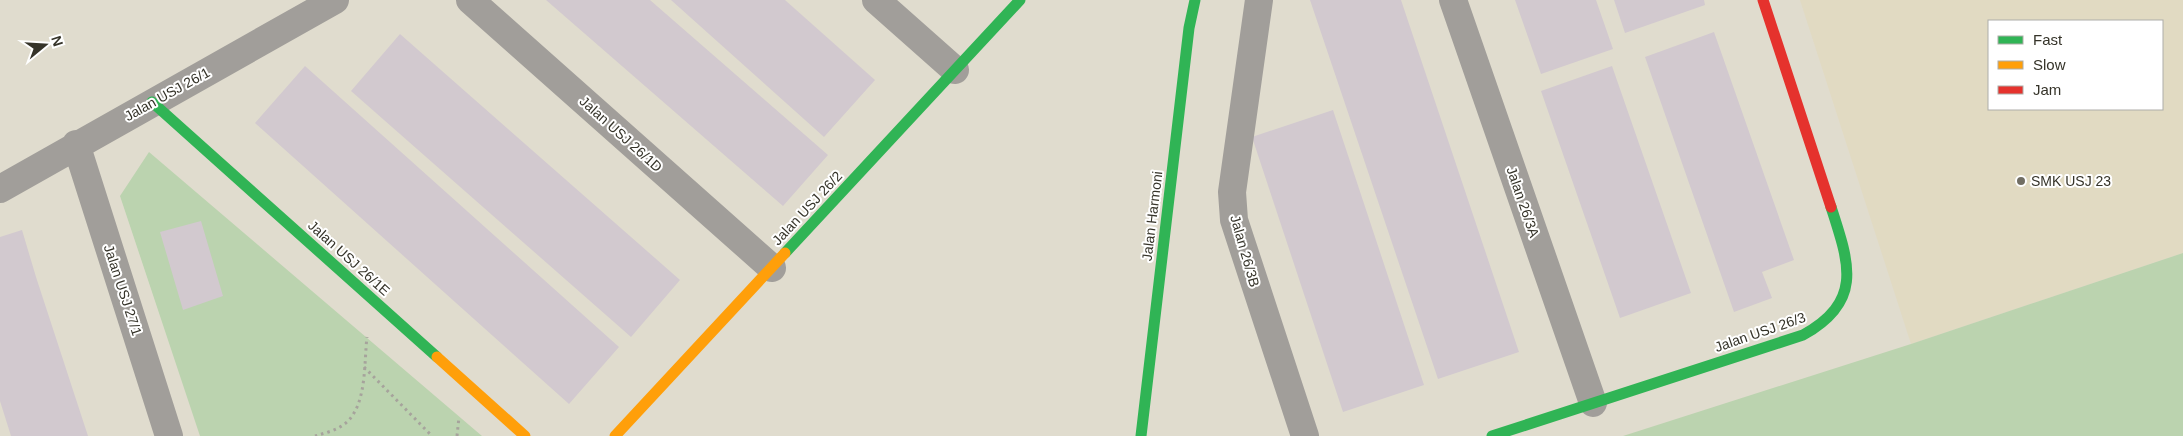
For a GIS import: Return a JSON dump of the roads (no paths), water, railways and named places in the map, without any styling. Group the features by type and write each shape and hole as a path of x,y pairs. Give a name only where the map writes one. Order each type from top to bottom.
{"street":[{"name":"Jalan USJ 26/1","path":"0,189 76,144 335,0"},
{"name":"Jalan USJ 26/1D","path":"470,0 772,268"},
{"path":"876,0 955,70"},
{"name":"Jalan USJ 26/2","path":"615,436 1020,0"},
{"name":"Jalan Harmoni","path":"1141,436 1189,28 1195,0"},
{"name":"Jalan 26/3B","path":"1259,0 1232,192 1234,220 1305,436"},
{"name":"Jalan 26/3A","path":"1453,0 1593,403"},
{"name":"Jalan USJ 26/3","path":"1492,436 1803,335 1823,325 1835,312 1844,297 1848,275 1845,251 1763,0"},
{"name":"Jalan USJ 26/1E","path":"152,102 525,436"},
{"name":"Jalan USJ 27/1","path":"76,144 169,436"},
{"path":"1132,426 1144,415 1154,436"}],"place":[{"name":"SMK USJ 23","path":"2021,181"}]}
